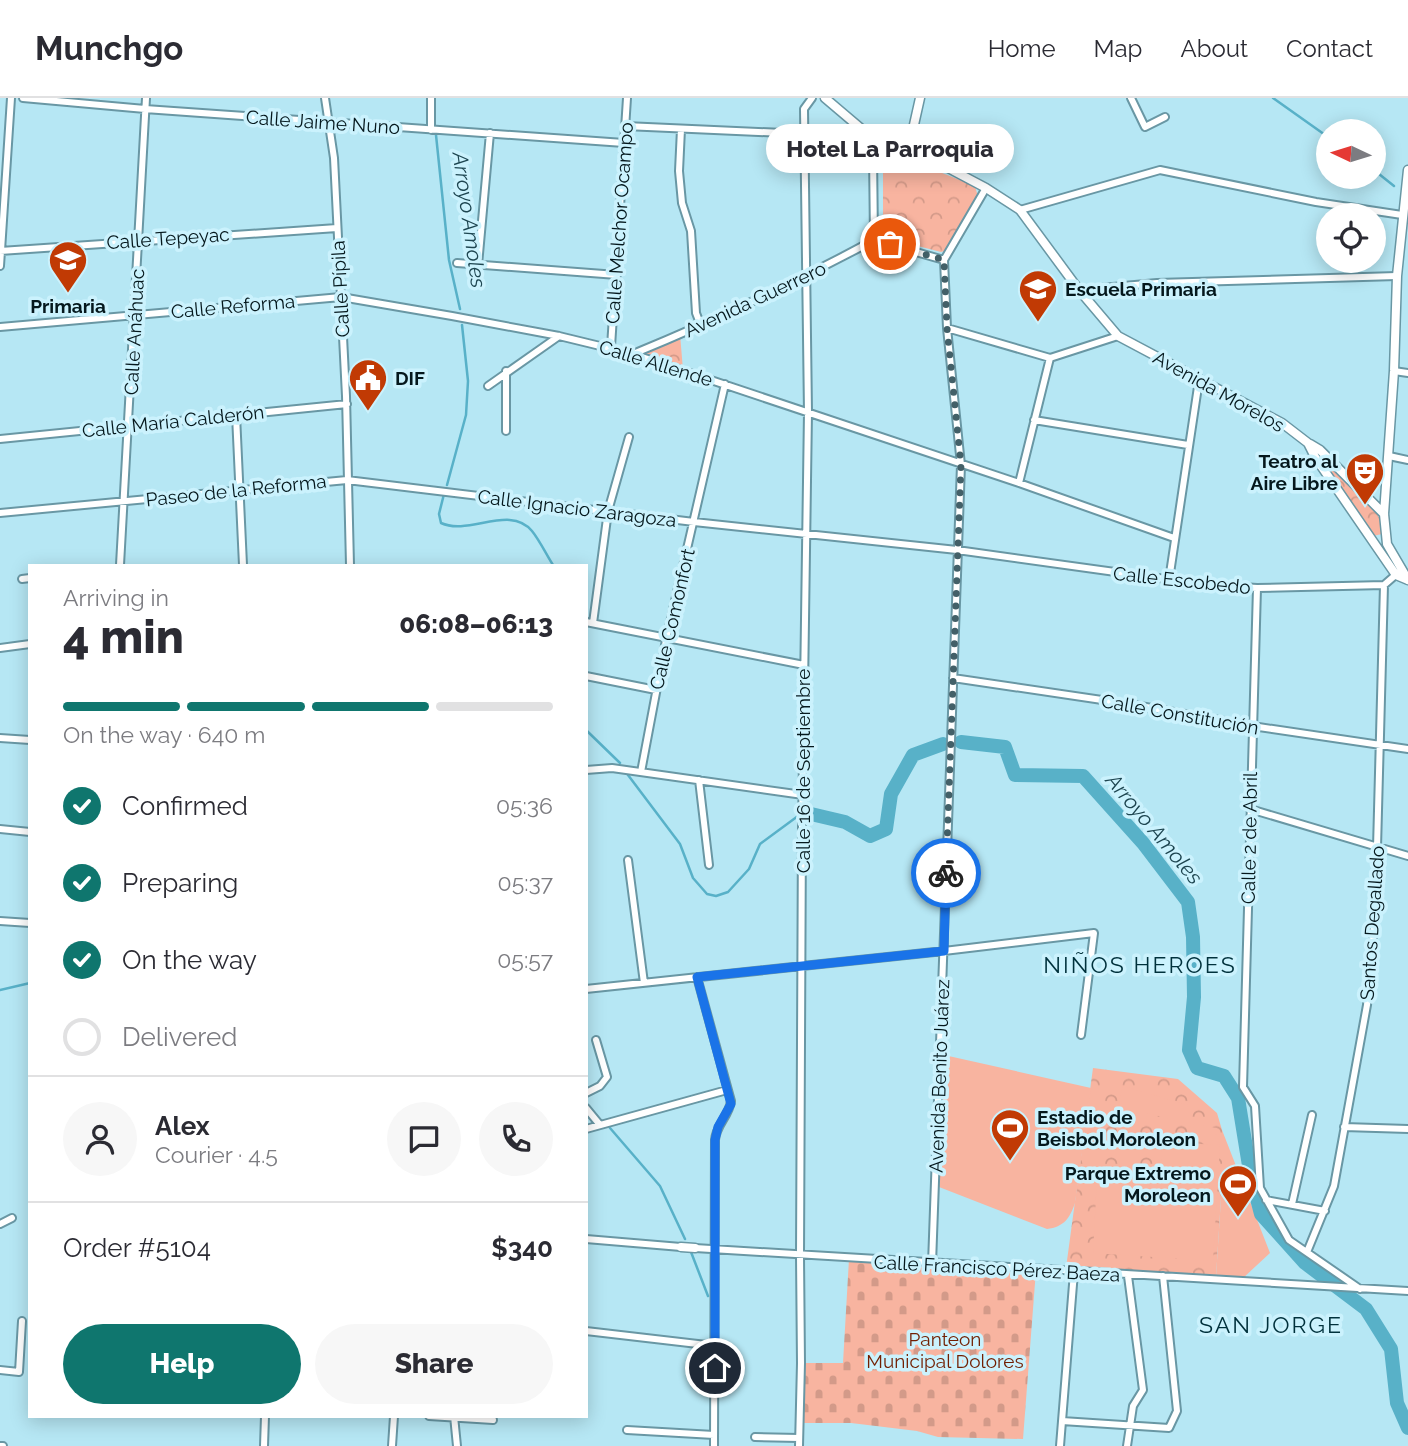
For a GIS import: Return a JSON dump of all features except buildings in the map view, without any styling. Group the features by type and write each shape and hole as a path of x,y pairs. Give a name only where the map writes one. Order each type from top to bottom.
{"street":[{"path":"0,266 11,98"},
{"name":"Calle Jaime Nuno","path":"23,98 624,143"},
{"name":"Calle Anáhuac","path":"120,564 146,98"},
{"name":"Calle Pípila","path":"325,98 337,228 347,404 351,564"},
{"path":"431,98 431,130"},
{"name":"Calle Melchor Ocampo","path":"611,347 627,98"},
{"name":"Calle 16 de Septiembre","path":"799,1442 808,412 804,109 812,98"},
{"name":"Avenida Morelos","path":"825,98 891,154 936,161 986,188 1020,211 1079,290 1118,336 1282,423 1308,443 1315,457 1399,572"},
{"path":"907,156 920,98"},
{"path":"1130,98 1144,127 1164,117"},
{"path":"625,126 805,134"},
{"path":"681,129 679,171 682,203 691,231 696,313 701,326"},
{"path":"478,265 489,133"},
{"path":"876,143 873,153 874,240 944,260 986,188"},
{"path":"1020,211 1160,170 1316,202 1405,216"},
{"path":"1408,170 1397,276 1394,372 1384,514 1387,544 1399,572 1408,581"},
{"name":"Calle Tepeyac","path":"1,251 337,228"},
{"name":"Avenida Guerrero","path":"633,354 701,326 807,276 874,240"},
{"name":"Avenida Benito Juárez","path":"932,1264 961,465 947,328 944,260"},
{"path":"457,263 617,275"},
{"path":"1079,290 1157,283 1397,276"},
{"name":"Calle Reforma","path":"0,327 341,297"},
{"name":"Calle Allende","path":"341,297 611,347 1019,483 1174,538"},
{"path":"947,328 1050,358 1118,336"},
{"path":"488,386 559,336"},
{"path":"1019,483 1050,358"},
{"path":"506,372 506,431"},
{"path":"1394,372 1408,373"},
{"path":"1169,580 1199,380"},
{"name":"Calle Comonfort","path":"641,772 666,640 725,384"},
{"name":"Calle María Calderón","path":"0,439 347,404"},
{"path":"236,415 243,564"},
{"path":"1034,420 1188,445"},
{"path":"629,438 608,511 590,623 804,665"},
{"path":"1308,443 1320,450 1384,514"},
{"path":"1389,456 1408,460"},
{"name":"Calle Ignacio Zaragoza","path":"348,480 694,522 957,550"},
{"name":"Paseo de la Reforma","path":"0,513 348,480"},
{"path":"1373,538 1381,536 1385,529"},
{"name":"Calle Escobedo","path":"957,550 1169,580 1257,589 1384,586"},
{"path":"1384,586 1399,572"},
{"name":"Santos Degallado","path":"1307,1252 1334,1185 1367,1005 1374,926 1384,586"},
{"name":"Calle 2 de Abril","path":"1257,589 1242,1087 1255,1105 1261,1188 1266,1200"},
{"path":"0,648 28,644"},
{"path":"588,676 656,690"},
{"name":"Calle Constitución","path":"953,678 1408,749"},
{"path":"0,737 28,740"},
{"path":"588,770 612,768 803,795"},
{"path":"699,780 709,865"},
{"path":"1250,809 1408,856"},
{"path":"0,829 28,832"},
{"path":"628,860 644,983"},
{"path":"0,921 28,923"},
{"path":"588,989 1094,933 1081,1035"},
{"path":"697,977 730,1101 730,1108 715,1135 715,1446"},
{"path":"588,1092 600,1086 607,1077 596,1040"},
{"path":"588,1128 727,1090"},
{"path":"588,1110 600,1125"},
{"path":"1292,1204 1312,1115"},
{"path":"1344,1127 1408,1129"},
{"path":"1266,1200 1325,1211"},
{"path":"1266,1200 1289,1240 1359,1288"},
{"path":"0,1224 12,1218"},
{"name":"Calle Francisco Pérez Baeza","path":"588,1239 800,1256 1408,1291"},
{"path":"1060,1446 1073,1272"},
{"path":"1127,1446 1133,1406 1143,1390 1128,1276"},
{"path":"1062,1421 1169,1428 1177,1411 1163,1276"},
{"path":"0,1370 19,1371 22,1321"},
{"path":"588,1331 715,1346"},
{"path":"264,1446 265,1418"},
{"path":"392,1446 394,1418"},
{"path":"454,1418 457,1446"},
{"path":"473,1418 492,1420"},
{"path":"627,1430 714,1435"},
{"path":"755,1437 799,1442"}],"green space":[{"path":"887,166 927,167 975,186 978,197 948,250 941,252 883,237 883,171"},
{"path":"680,334 683,370 633,354"},
{"path":"1318,452 1377,514 1384,527 1382,534 1373,536"},
{"name":"Estadio de Beisbol Moroleon","path":"944,1055 1091,1088 1075,1203 1062,1224 1047,1229 939,1187"},
{"path":"1093,1068 1178,1079 1217,1113 1222,1130 1222,1182 1216,1277 1066,1268"},
{"path":"1123,1086 1188,1105 1183,1123 1148,1113 1144,1127 1114,1119"},
{"path":"1191,1124 1217,1128 1215,1141 1189,1137"},
{"name":"Parque Extremo Moroleon","path":"1222,1130 1270,1253 1242,1279 1216,1277 1222,1182"},
{"path":"1162,1142 1220,1145 1213,1261 1093,1253 1097,1178 1160,1181"},
{"name":"Panteon Municipal Dolores","path":"849,1259 1036,1270 1023,1439 938,1437 917,1431 851,1423 799,1423 801,1363 843,1363"}],"waterway":[{"name":"Arroyo Amoles","path":"1273,98 1316,128"},
{"name":"Arroyo Amoles","path":"436,135 449,260 460,309"},
{"name":"Arroyo Amoles","path":"1386,180 1394,186"},
{"name":"Arroyo Amoles","path":"447,485 466,415 468,381 462,325"},
{"name":"Arroyo Amoles","path":"444,494 439,514 441,523 452,526 501,520 523,523 535,535 552,564"},
{"name":"Arroyo Amoles","path":"588,732 620,763"},
{"name":"Arroyo Amoles","path":"961,742 1005,747 1015,775 1083,776 1143,843 1188,902 1193,937 1194,997 1189,1050 1197,1068 1224,1076 1238,1098 1250,1172 1261,1214 1305,1263 1366,1309 1391,1349 1397,1403 1408,1428"},
{"name":"Arroyo Amoles","path":"811,814 845,822 870,836 886,829 891,794 913,755 943,744"},
{"name":"Arroyo Amoles","path":"628,775 680,844 693,878 707,894 716,896 728,892 749,869 760,844 798,816"},
{"path":"0,990 28,983"},
{"path":"610,1128 660,1186 685,1239"},
{"path":"691,1252 708,1296"}],"way so far":[{"path":"890,244 944,260 947,328 961,465 946,873"}],"place":[{"name":"Hotel La Parroquia","path":"890,244"},
{"name":"Primaria","path":"68,294"},
{"name":"Escuela Primaria","path":"1038,323"},
{"name":"DIF","path":"368,412"},
{"name":"Teatro al Aire Libre","path":"1365,506"},
{"name":"Estadio de Beisbol Moroleon","path":"1010,1162"},
{"name":"Parque Extremo Moroleon","path":"1238,1218"}],"district":[{"name":"NIÑOS HEROES","path":"1140,965"},
{"name":"SAN JORGE","path":"1271,1325"}],"route":[{"path":"715,1368 715,1135 731,1104 697,977 944,951 946,873"}]}
